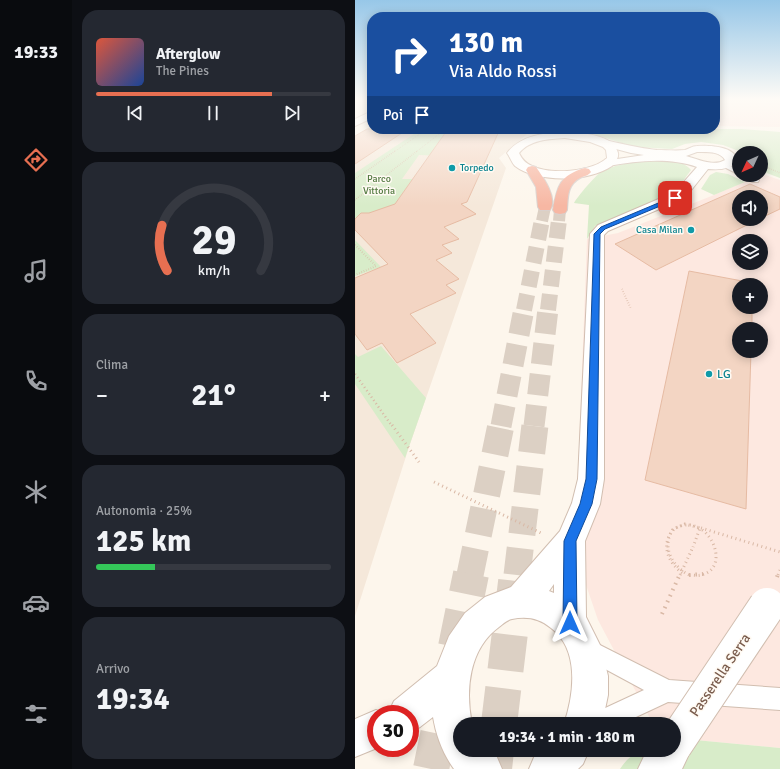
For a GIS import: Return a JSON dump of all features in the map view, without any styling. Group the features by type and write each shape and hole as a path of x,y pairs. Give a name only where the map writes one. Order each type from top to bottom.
{"highway":[{"path":"532,170 542,184 545,194 545,207"},
{"path":"561,210 562,193 567,181 572,176 585,172"}],"street":[{"path":"550,136 554,134"},
{"path":"520,601 570,541 586,504 591,479 597,234 603,228 680,196 693,159 702,148 724,152 731,158 731,161 724,165 693,159 642,152 578,136 550,136 525,142 517,147 513,153 515,159 521,165 532,170 558,174 585,172 599,169 613,158 611,148 605,143"},
{"path":"608,163 646,158 693,159"},
{"path":"570,541 577,635 590,670 590,690 588,710 586,717"},
{"path":"453,721 450,711 451,677 461,647 477,624 497,608 509,603 520,601 535,602 549,606 560,613 577,635"},
{"name":"Passerella Serra","path":"681,735 767,606"},
{"path":"418,705 451,677"},
{"path":"355,738 367,733"},
{"path":"469,757 482,769"},
{"path":"549,769 563,757"},
{"path":"658,769 666,757"}],"lane":[{"path":"724,165 732,169"},
{"path":"577,635 667,691 780,699"},
{"path":"611,717 667,691"}],"path":[{"path":"355,179 420,134"},
{"path":"355,200 439,134"},
{"path":"768,168 780,173"},
{"path":"355,245 376,266 355,275"},
{"path":"623,289 631,309"},
{"path":"355,374 419,462"},
{"path":"434,482 541,533"},
{"path":"680,572 668,556 666,548 667,539 670,532 676,527 683,525 691,526 707,533 713,540 717,556 711,571 705,575 689,575 681,571 669,556 667,547 667,538 671,532 677,527 684,524 692,525 780,552"},
{"path":"662,614 680,572 693,547 700,528"}],"shaded area":[{"path":"359,134 527,134 499,158 506,168 409,447 355,616 355,136"},
{"path":"768,176 780,180 780,748 681,739 681,717 649,717 598,620 585,582 578,475 587,239 618,233 744,182 768,182"}],"green space":[{"name":"Parco Vittoria","path":"414,134 449,134 447,156 419,155 402,179 413,179 391,214 361,213 355,219 355,173"},
{"path":"593,134 780,134 780,178 768,174 768,146 732,146 732,148 723,145 701,142 685,144 672,149 634,147"},
{"path":"657,160 684,164 691,170 675,192 595,226 587,239 589,205 574,203 590,182 606,169 636,162"},
{"path":"716,172 728,174 732,176 732,182 745,182 714,195 701,189 710,175"},
{"path":"355,240 381,267 355,276"},
{"path":"381,346 426,398 405,458 355,384 355,354 358,357"},
{"path":"681,739 780,748 780,769 620,769 630,757 681,757"}],"building":[{"path":"359,134 400,134 355,164 355,136"},
{"path":"444,134 498,134 467,202 461,204 476,214 444,227 459,239 442,245 452,253 436,260 459,279 446,285 456,293 410,314 436,343 397,363 382,343 367,350 355,334 355,278 388,264 355,230 355,219 361,213 369,213 395,204"},
{"name":"Casa Milan","path":"750,184 764,190 736,190"},
{"name":"Casa Milan","path":"732,192 732,226 745,226 656,270 615,244"},
{"name":"Casa Milan","path":"768,192 780,197 780,209 768,215"},
{"name":"LG","path":"689,271 732,279 732,314 752,314 752,322 732,322 732,358 751,358 746,509 645,480"}],"tunnel":[{"path":"542,221 545,207"},
{"path":"559,221 560,210"},
{"path":"524,310 542,220"},
{"path":"548,310 559,220"},
{"path":"501,426 524,309"},
{"path":"534,426 548,309"},
{"path":"470,575 501,425"},
{"path":"517,575 535,425"},
{"path":"456,647 471,574"},
{"path":"500,717 517,574"},
{"path":"431,769 444,706"},
{"path":"494,769 495,757"}],"place":[{"name":"Torpedo","path":"452,168"},
{"name":"Casa Milan","path":"691,230"},
{"name":"LG","path":"709,374"}],"route":[{"path":"570,623 570,541 586,504 593,459 595,242 597,234 603,228 675,198"}]}
